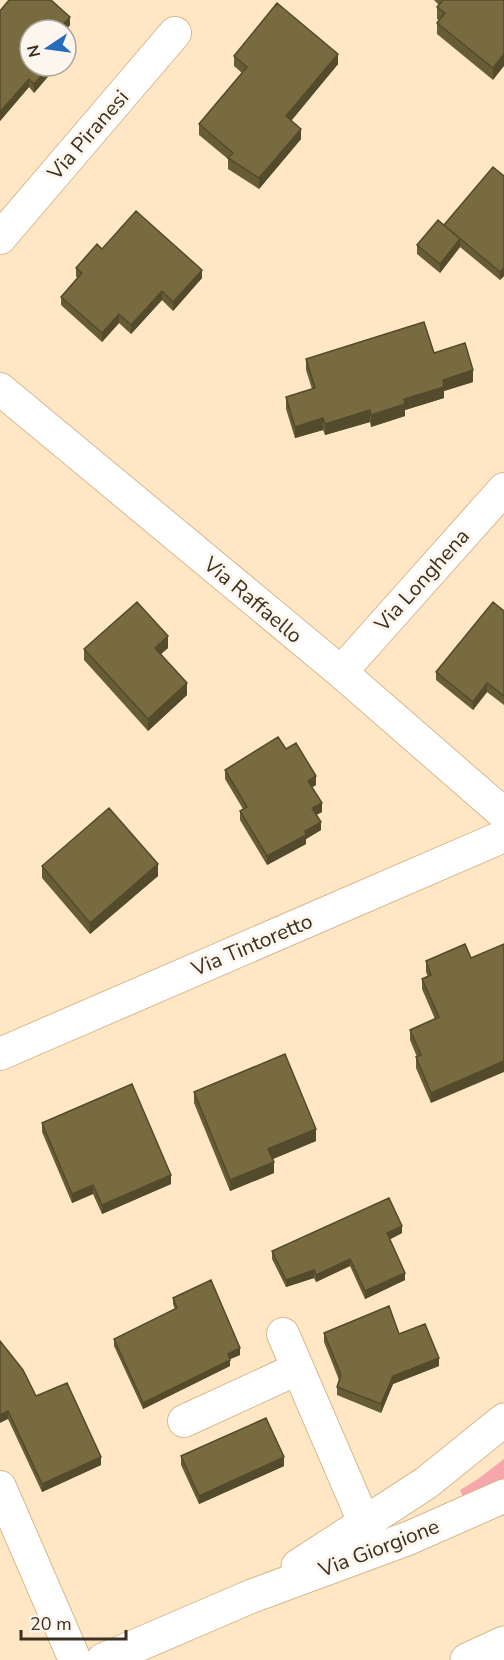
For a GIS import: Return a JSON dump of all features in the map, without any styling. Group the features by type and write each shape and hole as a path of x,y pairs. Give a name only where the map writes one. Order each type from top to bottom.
{"main road":[{"name":"Via Giorgione","path":"252,1596 426,1483 504,1420"},
{"name":"Via Giorgione","path":"103,1660 252,1596 409,1538 504,1496"},
{"path":"467,1660 504,1644"}],"street":[{"name":"Via Piranesi","path":"0,238 175,33"},
{"name":"Via Raffaello","path":"0,389 340,672 504,814"},
{"name":"Via Longhena","path":"340,672 504,489"},
{"name":"Via Tintoretto","path":"0,1054 504,836"},
{"name":"Via Giorgione","path":"283,1334 364,1522"},
{"path":"184,1421 297,1369"},
{"path":"0,1487 75,1660"}],"shaded area":[{"path":"504,1459 504,1479 463,1497 460,1490"}],"building":[{"path":"9,0 51,0 70,17 18,18 18,78 39,78 34,84 29,79 0,112 0,11"},
{"path":"443,0 504,0 504,54 493,68 437,23 445,13 437,7"},
{"path":"277,3 338,54 286,116 301,129 259,178 228,158 233,153 199,124 247,67 234,56"},
{"path":"493,167 504,176 504,268 500,272 444,225"},
{"path":"136,211 202,270 173,302 162,291 131,325 119,314 102,333 61,297 82,273 76,268 97,244 102,249"},
{"path":"438,220 460,239 440,264 417,245"},
{"path":"424,322 434,353 465,343 473,370 443,380 444,387 404,399 405,404 371,415 370,410 325,424 323,418 295,427 286,397 315,388 306,359"},
{"path":"137,602 168,636 155,648 187,683 148,719 84,649"},
{"path":"493,602 504,611 504,696 487,683 473,702 436,672"},
{"path":"278,737 286,749 296,743 316,776 308,781 322,803 312,808 321,822 305,831 306,835 267,856 240,811 247,807 225,770"},
{"path":"109,808 158,864 90,923 42,866"},
{"path":"465,944 471,958 504,944 504,1061 431,1093 416,1057 421,1055 410,1030 439,1017 422,979 431,975 426,961"},
{"path":"285,1054 316,1129 268,1149 274,1162 230,1180 194,1092"},
{"path":"132,1084 171,1175 102,1205 93,1185 72,1194 42,1123"},
{"path":"389,1198 402,1226 387,1233 405,1273 365,1291 350,1259 316,1275 314,1270 286,1280 272,1251"},
{"path":"211,1280 240,1348 228,1354 230,1360 143,1403 114,1339 177,1308 173,1298"},
{"path":"389,1306 399,1334 425,1324 439,1358 393,1376 381,1404 337,1387 341,1375 324,1333"},
{"path":"0,1341 23,1370 36,1396 67,1383 101,1457 42,1484 8,1411 0,1415"},
{"path":"266,1418 284,1457 199,1496 181,1456"}]}
